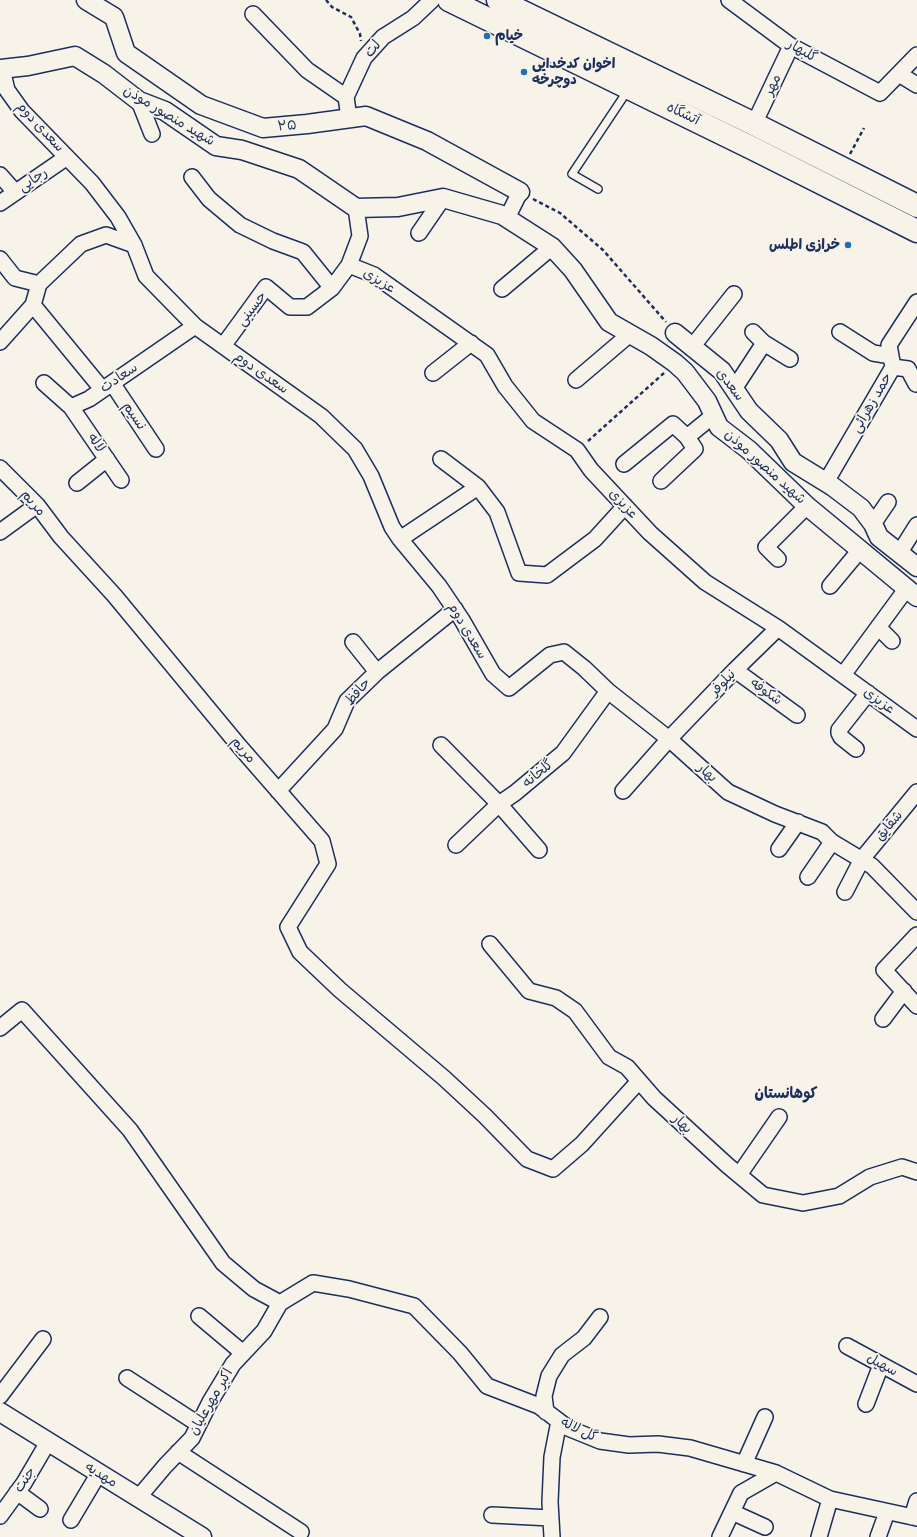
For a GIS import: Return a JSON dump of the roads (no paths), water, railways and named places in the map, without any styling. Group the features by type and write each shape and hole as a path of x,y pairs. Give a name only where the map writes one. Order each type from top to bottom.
{"main road":[{"name":"آتشگاه","path":"448,0 630,88 917,231"},
{"name":"آتشگاه","path":"498,0 754,124 911,203"},
{"path":"894,220 902,219 907,216 911,203"}],"street":[{"name":"۲۵","path":"86,0 114,18 126,53 201,105 263,128 366,116 427,141 520,192"},
{"name":"لت","path":"346,97 364,58 383,37 413,18 432,0"},
{"name":"گلبهار","path":"729,0 791,46 880,93 899,74"},
{"path":"254,14 306,70 346,97 349,118"},
{"name":"مهر","path":"754,124 791,46"},
{"path":"917,55 899,74 917,85"},
{"name":"شهید منصور موذن","path":"1,69 28,66 74,56 104,74 139,101 165,111 216,146 242,150 299,169 356,208 398,207 443,198 502,215 552,247 573,270 609,322 651,346 680,368 707,401 719,427 749,450 807,506 912,593"},
{"name":"سعدی دوم","path":"1,69 7,90 22,111 92,183 118,217 134,245 146,276 194,326 321,416 355,449 371,476 392,527 400,539 439,586 455,609 493,674 509,688"},
{"path":"139,101 152,134"},
{"name":"رجایی","path":"0,203 67,157"},
{"path":"0,175 15,192"},
{"path":"192,177 209,199 240,225 273,241 303,252 332,288"},
{"path":"507,218 520,192"},
{"path":"419,233 443,198"},
{"name":"حسینی","path":"223,346 266,287 290,307 307,308 332,288 349,264 360,236 356,208"},
{"path":"0,342 33,305 38,284 81,244 106,235 134,245"},
{"path":"502,289 552,247"},
{"path":"0,260 15,278 38,284"},
{"name":"عزیزی","path":"349,264 374,275 487,355 505,386 533,421 577,450 591,470 650,533 705,582 778,628 917,728"},
{"path":"680,368 698,351 734,294"},
{"name":"حمد زهرائی","path":"826,482 892,362 889,345 917,302"},
{"name":"نسیم","path":"33,305 107,386 156,449"},
{"name":"سعادت","path":"71,407 89,399 194,326"},
{"path":"753,332 764,343 790,359"},
{"path":"840,332 873,353 908,369 916,384"},
{"name":"سعدی","path":"675,333 722,370 749,411 779,440 793,462 826,482 861,508 873,524 879,537 900,552 917,567"},
{"path":"576,380 630,334"},
{"path":"433,373 471,343"},
{"path":"734,389 764,343"},
{"path":"44,383 71,407"},
{"name":"لاله","path":"71,407 121,480"},
{"path":"687,437 714,415"},
{"path":"624,464 673,424 687,437 695,449 661,481"},
{"path":"77,484 107,459"},
{"path":"441,459 478,487 497,512 519,573 547,575 595,539 625,506"},
{"name":"مریم","path":"0,469 37,505 61,537 114,595 278,791 322,841 328,864 288,927 300,952 340,990 461,1094 528,1158 553,1169 582,1144 639,1081"},
{"path":"400,539 478,487"},
{"path":"873,524 888,502"},
{"path":"0,532 37,505"},
{"path":"778,559 766,547 807,506"},
{"path":"900,552 917,525"},
{"path":"830,586 860,550"},
{"path":"843,675 878,627 912,593"},
{"name":"حافظ","path":"278,791 335,729 347,701 376,672 455,609"},
{"path":"878,627 892,641"},
{"name":"نیلوفر","path":"623,791 735,670 778,628"},
{"path":"354,642 376,672"},
{"name":"بهار","path":"509,688 550,655 564,652 584,668 608,691 669,740 728,792 775,814 822,832 832,842 872,866 917,912"},
{"name":"شکوفه","path":"735,670 797,715"},
{"name":"گلخانه","path":"456,845 499,804 515,793 563,753 608,691"},
{"path":"856,749 841,737 839,730 868,693"},
{"path":"441,745 499,804 538,850"},
{"name":"شقایق","path":"845,892 862,859 917,792"},
{"path":"779,849 798,822"},
{"path":"808,877 832,842"},
{"path":"917,935 884,970 917,1006"},
{"name":"بهار","path":"490,944 529,991 556,998 575,1011 609,1057 627,1067 654,1098 763,1195 802,1203 840,1196 870,1177 902,1167 917,1172"},
{"path":"883,1019 904,991"},
{"path":"0,1028 22,1010 130,1130 223,1263 254,1289 280,1303"},
{"path":"739,1175 779,1117"},
{"name":"گل لاله","path":"280,1303 313,1284 349,1289 414,1306 460,1353 487,1386 539,1406 568,1428 600,1441 629,1445 658,1444 690,1448 776,1473 830,1499 914,1518"},
{"name":"اکبر مهرعلیان","path":"138,1498 192,1438 198,1424 232,1364 264,1331 280,1303"},
{"path":"199,1316 243,1353"},
{"path":"546,1412 544,1396 549,1376 562,1356 584,1338 600,1317"},
{"path":"0,1396 44,1339"},
{"name":"سهیل","path":"847,1346 917,1384"},
{"path":"866,1404 882,1365"},
{"path":"127,1378 198,1424"},
{"name":"مهدیه","path":"1,1415 48,1442 202,1537"},
{"path":"744,1464 765,1417"},
{"path":"552,1537 550,1502 552,1458 559,1421"},
{"name":"جنت","path":"0,1516 17,1492 48,1442"},
{"path":"178,1452 301,1532"},
{"path":"720,1537 741,1493 776,1473"},
{"path":"71,1520 99,1474"},
{"path":"17,1492 40,1509"},
{"path":"819,1537 830,1499"},
{"path":"914,1518 917,1501"},
{"path":"732,1512 765,1527"},
{"path":"878,1537 888,1512"},
{"path":"492,1515 551,1518"}],"lane":[{"path":"598,189 572,174 630,88"}],"place":[{"name":"خیام","path":"487,36"},
{"name":"اخوان کدخدایی دوچرخه","path":"524,72"},
{"name":"خرازی اطلس","path":"848,245"}],"district":[{"name":"کوهانستان","path":"786,1094"}]}
